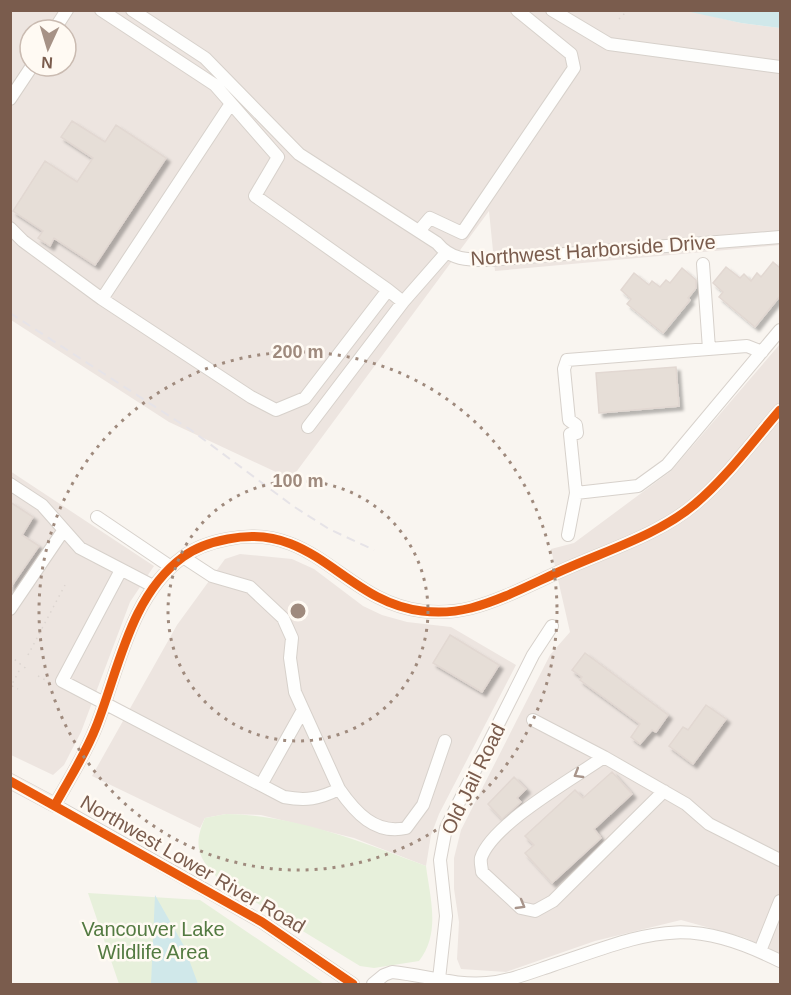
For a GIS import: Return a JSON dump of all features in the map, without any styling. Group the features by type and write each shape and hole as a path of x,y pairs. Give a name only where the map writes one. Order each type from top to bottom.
{"main road":[{"name":"Northwest Lower River Road","path":"10,781 55,805"}],"street":[{"path":"101,10 215,84 230,105 278,157 255,196 403,302"},
{"name":"Northwest Harborside Drive","path":"132,10 205,58 299,154 437,243 446,253 463,260 489,260 780,237"},
{"path":"419,231 430,218 462,233 574,68 571,54 517,10"},
{"path":"552,10 609,44 780,67"},
{"path":"10,99 24,78"},
{"path":"102,299 230,105"},
{"path":"10,228 102,299 251,398 276,410 305,399 387,290"},
{"path":"308,427 403,302 446,253"},
{"path":"703,264 709,349"},
{"path":"576,493 638,486 667,465 780,330"},
{"path":"568,535 576,493 570,434 577,433 576,425 569,420 564,369 567,360 747,346 762,352"},
{"path":"55,805 82,757 140,608 153,586 171,567 194,549 234,537 265,537 283,540 312,552 369,594 397,606 439,612 469,608 494,600 670,521 694,505 780,410"},
{"path":"10,484 42,505 80,548 153,586"},
{"path":"97,518 171,567"},
{"path":"10,609 63,531"},
{"path":"183,557 212,576 250,587 283,618 292,638 290,658 295,692 339,789 354,811 370,823 389,829 406,828 423,805 445,741"},
{"path":"121,570 62,681 104,705 284,797 306,801 320,798 339,789"},
{"name":"Old Jail Road","path":"439,979 446,916 440,860 446,828 533,656 552,626"},
{"path":"261,785 303,710"},
{"path":"533,720 664,791 686,804 709,824 780,860"},
{"path":"604,757 547,793 505,830 482,858 482,872 521,908 535,911 553,901 664,791"},
{"name":"Northwest Lower River Road","path":"55,805 262,922 353,984"},
{"path":"760,951 780,901"},
{"path":"373,984 392,972 472,984 504,980 635,937 668,932 706,933 760,951 780,961"}],"path":[{"path":"619,19 628,10"},
{"path":"28,655 65,585"},
{"path":"10,656 21,667 28,670"},
{"path":"18,689 11,687 21,667"},
{"path":"38,676 53,684"}],"shaded area":[{"path":"686,10 741,23 780,28 780,245 495,271 489,211 291,479 169,422 11,320 10,11"},
{"path":"780,344 780,955 746,938 681,920 595,941 506,972 461,969 457,959 459,922 454,889 454,858 461,830 550,655 570,632 551,549 574,543 671,471"},
{"path":"10,471 154,566 130,602 81,732 64,765 53,775 11,755"},
{"path":"240,554 292,559 314,569 363,606 382,615 407,622 451,627 516,665 439,814 431,835 426,866 354,838 261,815 226,814 205,818 200,828 92,776 177,625 225,559"}],"green space":[{"path":"226,814 277,819 328,831 426,866 432,927 426,950 419,961 374,968 360,966 221,881 203,859 199,837 205,818"},
{"name":"Vancouver Lake Wildlife Area","path":"88,893 200,900 324,984 119,984"}],"water":[{"path":"686,11 780,11 780,28 741,23"},
{"path":"155,895 184,946 198,984 151,984"}],"building":[{"path":"72,121 105,142 116,125 166,158 95,265 54,238 50,246 38,238 43,231 13,211 45,161 77,182 93,158 61,137"},
{"path":"773,262 780,268 780,296 755,327 719,297 723,292 713,283 726,267 740,278 744,274 751,281 757,273 761,277"},
{"path":"682,268 696,280 696,288 688,298 690,300 663,333 627,304 631,299 621,290 634,273 649,285 652,281 660,287 666,280 670,283"},
{"path":"676,367 679,406 599,413 596,373"},
{"path":"10,502 33,517 22,535 39,546 10,588"},
{"path":"450,635 499,665 482,692 433,663"},
{"path":"585,653 668,715 656,732 652,730 640,744 631,737 640,724 580,680 582,677 572,670"},
{"path":"706,705 726,719 693,764 669,746 683,727 688,730"},
{"path":"612,772 632,794 594,829 601,838 552,883 525,853 534,845 525,836 575,790 583,798"},
{"path":"514,777 526,789 517,798 521,802 502,819 488,804"}],"railway":[{"path":"10,313 191,430 293,506 329,529 374,550"}],"cycle path":[{"path":"55,805 92,737 138,613 150,592 165,573 193,550 228,539 258,537 284,541 307,551 349,580 395,605 434,612 471,608 509,595 667,524 695,504 718,482 780,410"},
{"path":"10,781 262,922 353,984"}]}
